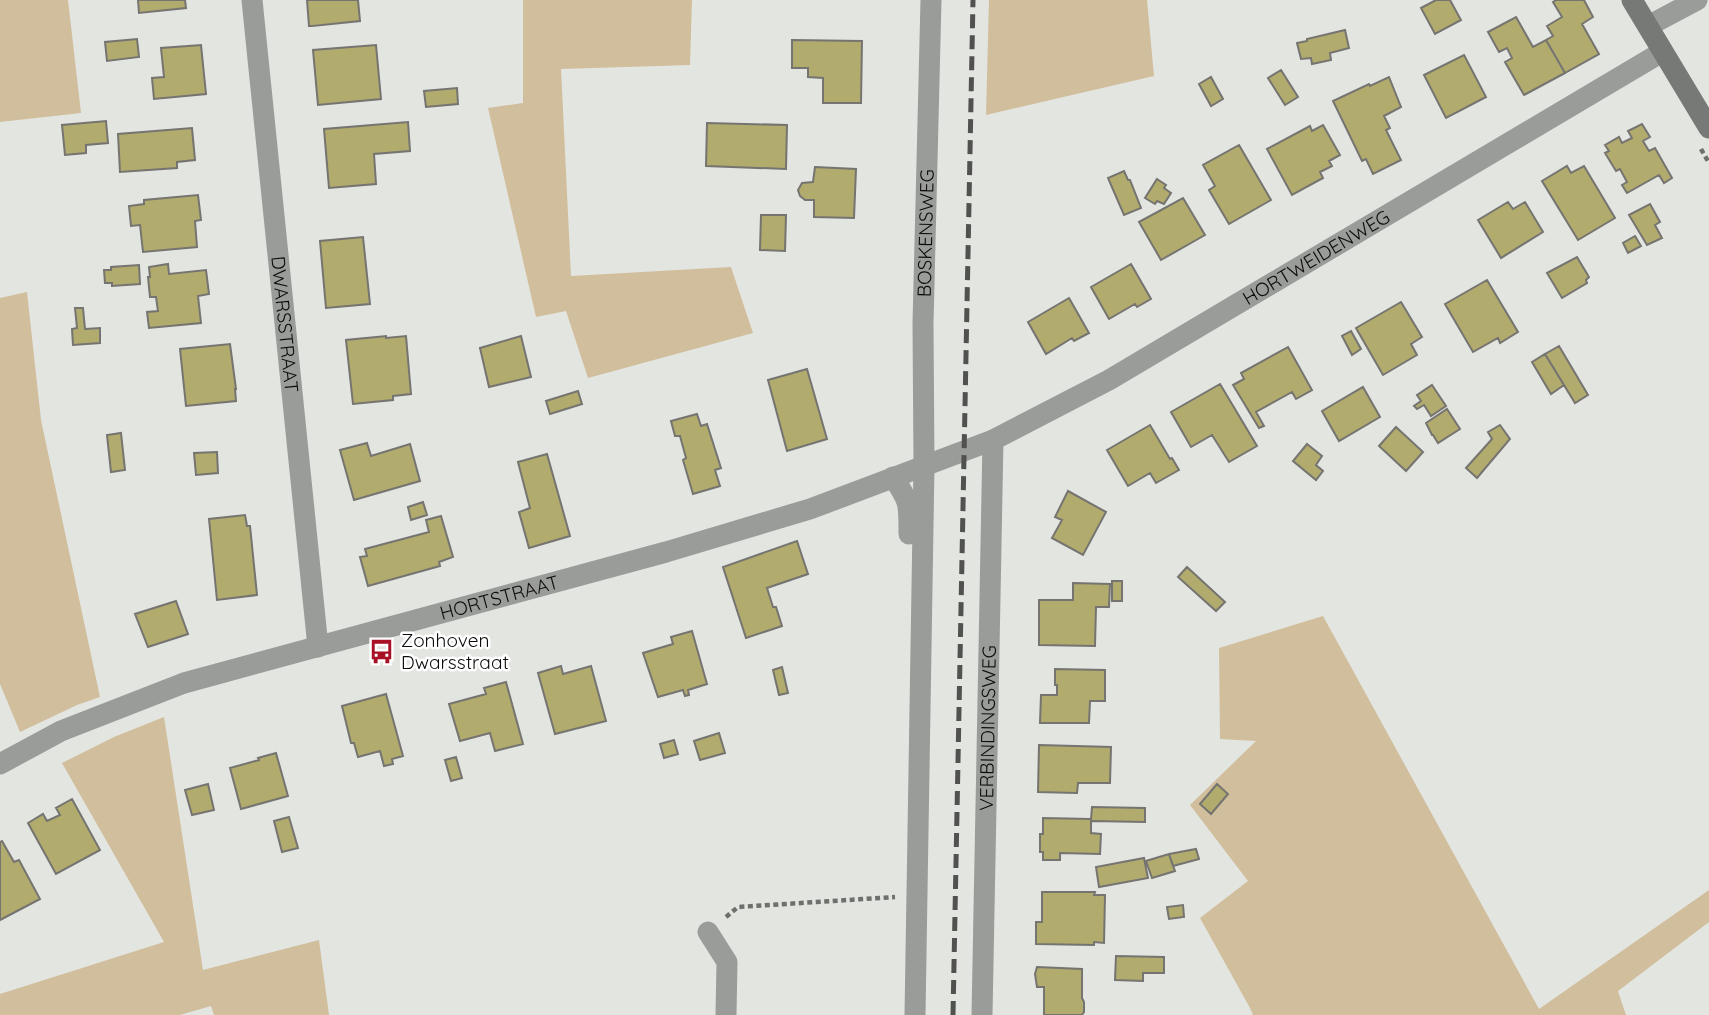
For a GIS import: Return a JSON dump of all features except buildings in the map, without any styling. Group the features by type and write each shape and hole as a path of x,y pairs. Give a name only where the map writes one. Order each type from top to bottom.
{"street":[{"name":"DWARSSTRAAT","path":"252,0 318,647"},
{"name":"BOSKENSWEG","path":"924,465 923,310 931,0"},
{"path":"1632,0 1709,128"},
{"path":"1648,26 1697,0"},
{"name":"HORTWEIDENWEG","path":"964,452 993,440 1109,380 1662,52"},
{"name":"VERBINDINGSWEG","path":"982,1015 993,440"},
{"name":"HORTSTRAAT","path":"0,764 61,731 184,683 666,552 810,509 964,452"},
{"path":"915,1015 924,465"},
{"path":"893,477 909,507 903,896"},
{"path":"708,932 727,962 726,1015"}],"path":[{"path":"708,932 738,907 903,896"}],"shaded area":[{"path":"0,0 68,0 81,113 0,122"},
{"path":"523,0 692,0 690,65 561,69 571,276 731,267 753,333 588,378 566,311 536,317 488,108 523,103"},
{"path":"989,0 1147,0 1154,76 986,115"},
{"path":"27,292 41,420 100,697 20,732 0,684 0,298"},
{"path":"1323,616 1539,1009 1709,890 1709,922 1618,991 1626,1015 1253,1015 1200,918 1248,881 1190,805 1256,741 1220,739 1219,648"},
{"path":"164,717 203,970 319,940 329,1015 214,1015 211,1006 180,1015 0,1015 0,994 164,942 62,763 114,737"}],"railway":[{"path":"953,1015 973,0"}],"place":[{"name":"Zonhoven Dwarsstraat","path":"381,651"}]}
